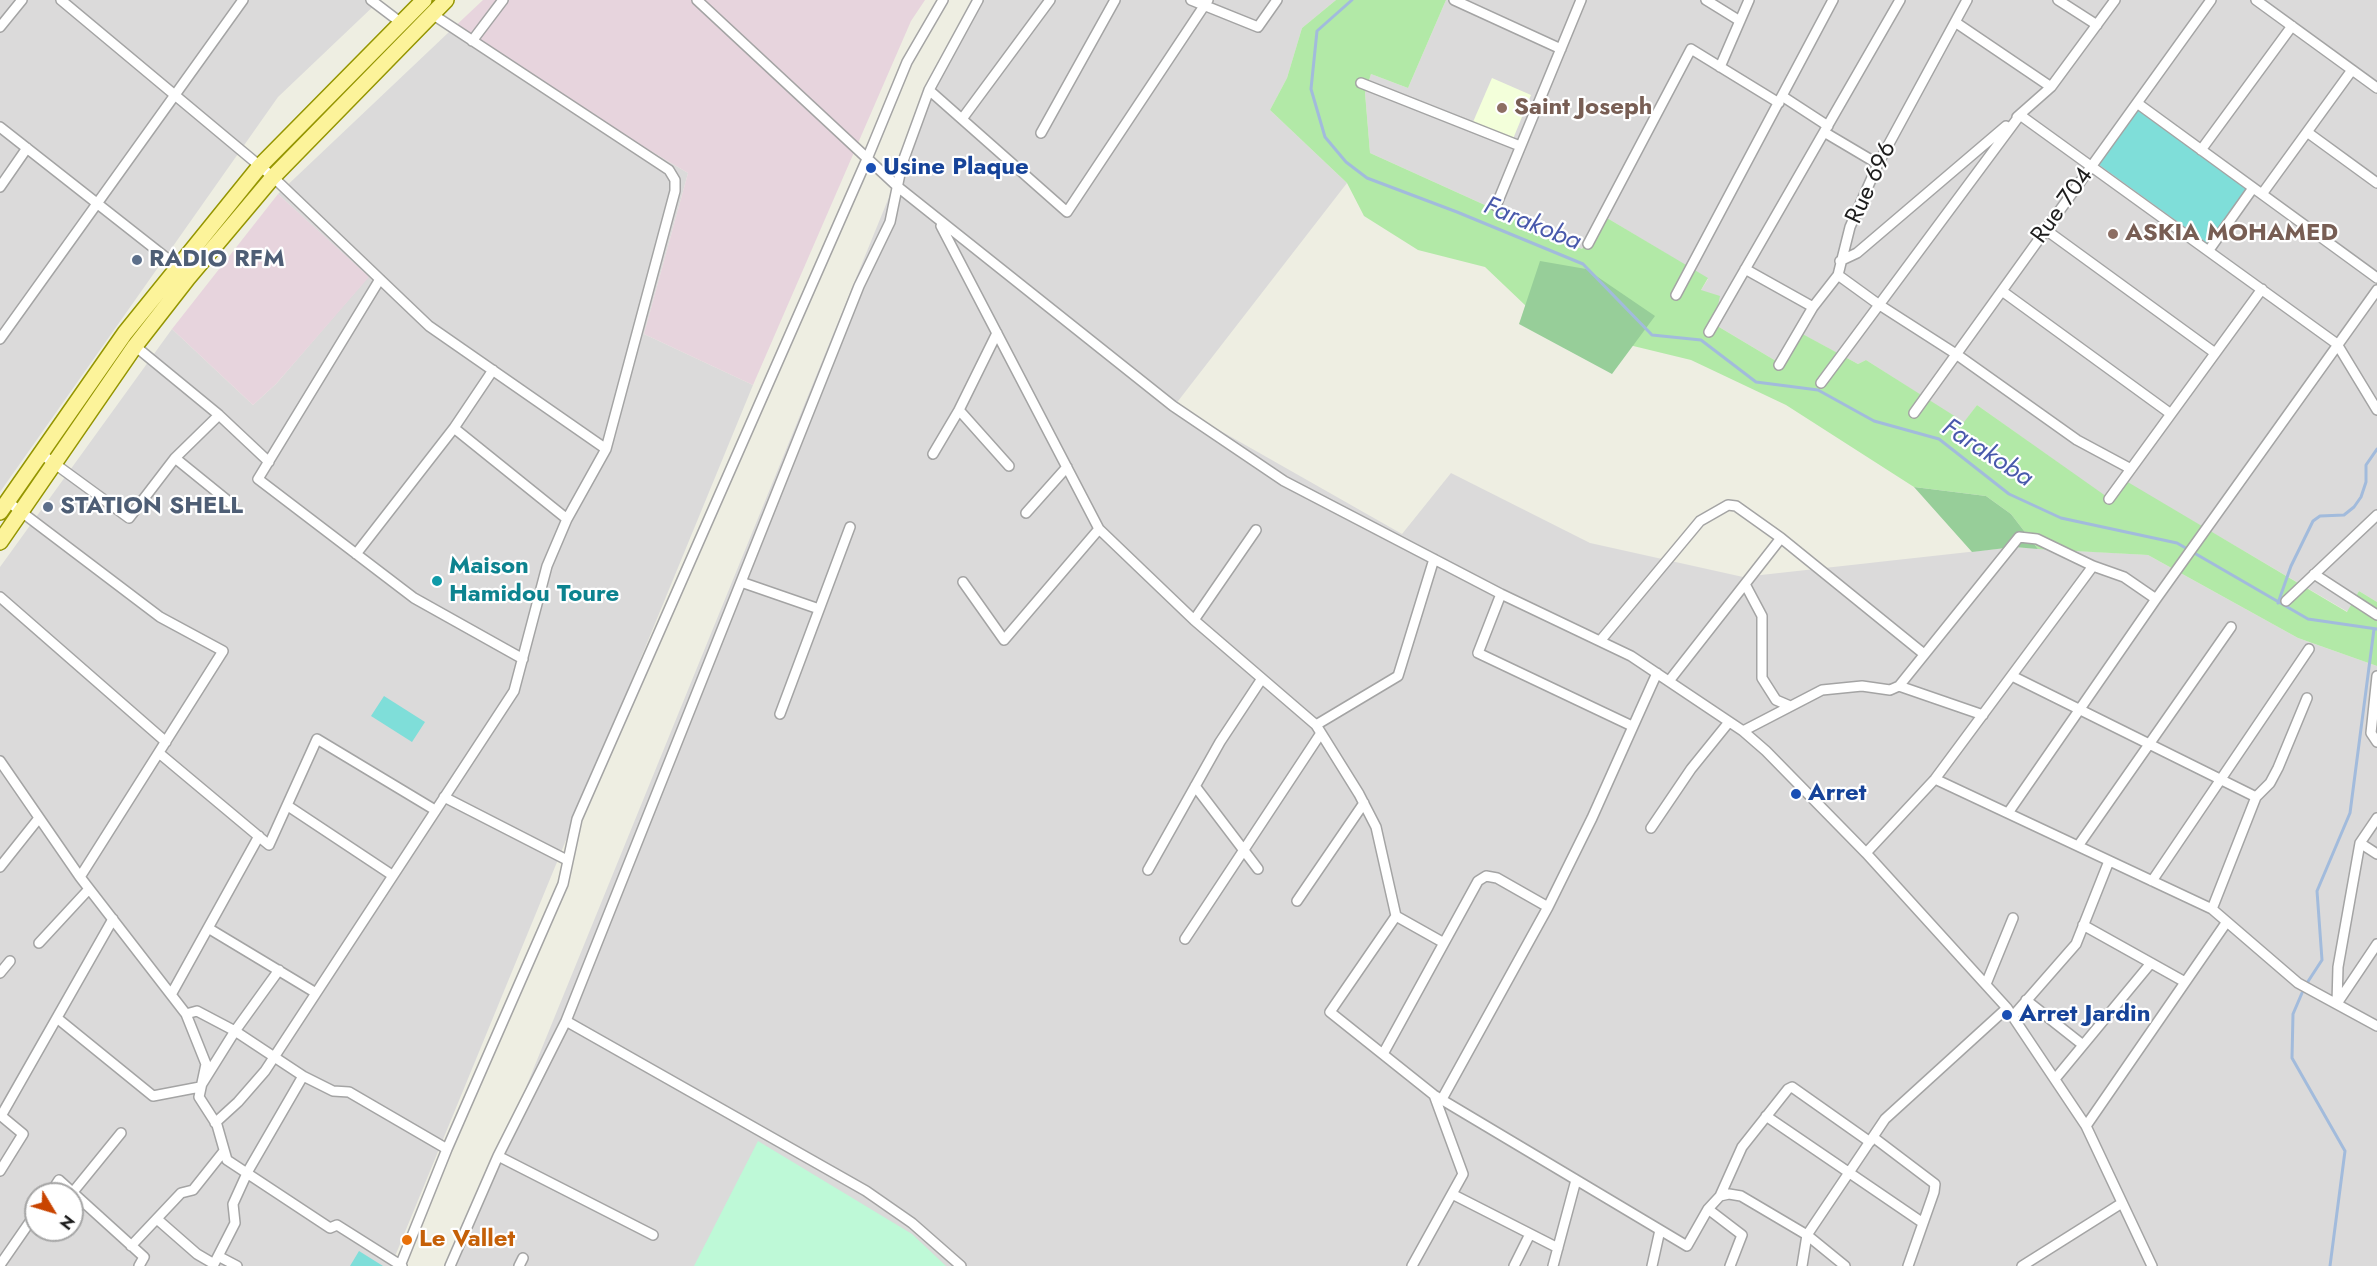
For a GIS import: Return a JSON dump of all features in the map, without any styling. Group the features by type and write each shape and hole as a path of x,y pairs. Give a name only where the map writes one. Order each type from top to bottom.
{"main road":[{"path":"3,507 125,333 260,166 424,0"},
{"path":"0,542 135,346 273,177 446,0"}],"street":[{"path":"0,27 22,0"},
{"path":"61,0 273,177 429,326 606,449"},
{"path":"0,339 243,0"},
{"path":"371,0 400,22"},
{"path":"472,41 503,0"},
{"path":"697,0 898,187 1173,406 1284,481 1501,594 1631,656 1743,731 1766,751 1866,853 2010,1012 2086,1126 2152,1266"},
{"path":"0,762 80,877 186,1014 207,1064 199,1097 215,1123 227,1160 330,1228 337,1226 400,1266 447,1149 563,884 577,819 867,159 907,62 942,0"},
{"path":"450,1266 498,1156 566,1021 859,286 890,222 902,164 929,90 978,0"},
{"path":"962,119 1050,0"},
{"path":"1041,133 1115,0"},
{"path":"1191,0 1206,3 1258,27 1277,0"},
{"path":"1454,0 1561,49"},
{"path":"1496,206 1581,0"},
{"path":"1706,0 1740,21"},
{"path":"1720,68 1749,0"},
{"path":"1676,295 1833,0"},
{"path":"1709,332 1900,0"},
{"name":"Rue 696","path":"1779,365 1813,307 1838,275 1850,227 1878,164 1967,0"},
{"path":"2058,0 2097,25"},
{"path":"1840,261 1857,253 2051,87 2115,0"},
{"name":"Rue 704","path":"1914,412 2211,0"},
{"path":"2256,0 2377,88"},
{"path":"929,90 1067,212 1206,3"},
{"path":"215,1123 238,1102 274,1057 514,692 547,566 567,519 606,449 675,191 675,180 669,170 432,14"},
{"path":"1955,22 2051,87"},
{"path":"2201,150 2292,26"},
{"path":"1588,244 1691,50 1780,99 1878,164"},
{"path":"2262,194 2352,70"},
{"path":"1361,83 1520,146"},
{"path":"2137,103 2377,278"},
{"path":"2020,115 2337,344 2377,410"},
{"path":"1821,383 2020,115"},
{"path":"0,127 178,267"},
{"path":"2307,132 2377,183"},
{"path":"0,187 27,148"},
{"path":"2208,250 2253,188"},
{"path":"939,221 1099,529 1194,620 1318,729 1364,803 1376,827 1396,916 1330,1012 1438,1097 1687,1246 1708,1209 1720,1196 1742,1147 1792,1087 1935,1184 1908,1266"},
{"path":"2046,230 2215,353"},
{"path":"1745,269 1813,307"},
{"path":"1838,275 1878,304 1956,354 2077,440 2131,469"},
{"path":"380,279 258,479 414,598 523,659"},
{"path":"2109,499 2262,289"},
{"path":"2008,813 2196,542 2377,290"},
{"path":"2002,291 2171,414"},
{"path":"933,454 959,410 997,333"},
{"path":"135,346 219,415 268,462"},
{"path":"356,554 454,428 493,370"},
{"path":"959,410 1009,466"},
{"path":"40,453 129,518 175,458 219,415"},
{"path":"454,428 567,519"},
{"path":"175,458 233,505"},
{"path":"1026,513 1067,467"},
{"path":"1600,641 1700,521 1728,505 1736,506 1781,538 1924,654"},
{"path":"3,507 20,511 160,617 223,651 80,877"},
{"path":"2286,601 2377,514"},
{"path":"780,714 850,527"},
{"path":"963,582 1004,640 1099,529"},
{"path":"1194,620 1256,530"},
{"path":"1743,731 1822,690 1839,686 1862,686 1890,690 1899,686 2019,537 2037,539 2136,584 2156,599"},
{"path":"1669,681 1781,538"},
{"path":"1185,939 1244,850 1318,729 1398,676 1434,559"},
{"path":"1866,853 1935,779 2093,566"},
{"path":"2314,574 2377,615"},
{"path":"741,582 819,609"},
{"path":"1745,584 1762,616 1762,678 1776,700 1790,706"},
{"path":"1501,594 1478,653 1632,726"},
{"path":"0,597 166,742"},
{"path":"2078,846 2230,627"},
{"path":"2152,881 2309,649"},
{"path":"1412,1266 1463,1174 1438,1097 1548,907 1592,818 1657,673"},
{"path":"2012,676 2256,797"},
{"path":"2377,676 2371,733 2377,742"},
{"path":"1148,870 1220,742 1261,680"},
{"path":"1899,686 1983,715"},
{"path":"2212,909 2256,797 2270,783 2278,768 2307,698"},
{"path":"1651,828 1691,769 1728,722"},
{"path":"159,753 269,845 317,739 435,810"},
{"path":"1935,779 2212,909 2298,982 2377,1026"},
{"path":"1195,786 1258,868"},
{"path":"444,797 567,860"},
{"path":"1297,901 1364,803"},
{"path":"288,806 392,875"},
{"path":"0,867 39,818"},
{"path":"2337,1003 2338,967 2360,843 2377,818"},
{"path":"172,993 259,836"},
{"path":"2360,843 2377,854"},
{"path":"1802,1266 1807,1235 1885,1119 2026,1000 2068,955 2083,926 2109,861"},
{"path":"1383,1054 1478,881 1486,876 1497,879 1548,907"},
{"path":"39,943 89,889"},
{"path":"1396,916 1444,943"},
{"path":"1986,984 2013,918"},
{"path":"0,1172 23,1134 1,1116 113,919"},
{"path":"2086,1126 2226,923"},
{"path":"2083,926 2185,982"},
{"path":"208,928 316,993"},
{"path":"2337,1003 2377,944"},
{"path":"0,974 10,961"},
{"path":"2055,1079 2151,963"},
{"path":"57,1018 153,1096 200,1087 235,1031 279,970"},
{"path":"2026,1000 2083,1045"},
{"path":"186,1014 197,1011 235,1031 303,1076 333,1091 348,1092 447,1149"},
{"path":"566,1021 866,1191 912,1223 961,1266"},
{"path":"157,1219 197,1254 214,1264 235,1222 233,1204 246,1174 303,1076"},
{"path":"1766,1116 1923,1223"},
{"path":"81,1182 121,1133"},
{"path":"131,1246 181,1193 193,1190 224,1152"},
{"path":"498,1156 653,1235"},
{"path":"1553,1266 1576,1180"},
{"path":"1452,1194 1558,1248"},
{"path":"1720,1196 1741,1196 1807,1235 1845,1266"},
{"path":"84,1202 144,1257 139,1266"},
{"path":"2022,1266 2122,1203"},
{"path":"1708,1209 1742,1235 1730,1266"},
{"path":"1652,1266 1660,1230"},
{"path":"0,1265 24,1231"},
{"path":"1514,1266 1530,1234"},
{"path":"218,1256 237,1266"}],"shaded area":[{"path":"0,0 380,0 278,97 0,492"},
{"path":"483,0 925,0 911,21 753,385 644,334 688,173 449,32"},
{"path":"980,0 1336,0 1302,28 1287,78 1270,110 1347,183 1175,405 1402,534 1451,473 1590,543 1743,577 2014,547 2148,555 2298,638 2377,666 2377,1266 453,1266 938,77"},
{"path":"1446,0 2377,0 2377,602 2359,591 2348,612 2126,482 2110,500 1977,405 1964,423 1866,360 1858,364 1798,332 1781,364 1714,324 1701,290 1708,279 1602,215 1582,249 1370,153 1365,93 1371,74 1408,88"},
{"path":"449,32 688,173 644,334 753,385 391,1266 0,1266 0,567 172,329 253,405 276,384 368,277 278,194"},
{"name":"Saint Joseph","path":"1492,78 1531,95 1513,139 1473,122"},
{"path":"2138,110 2250,192 2211,246 2098,164"},
{"path":"278,194 369,277 276,384 253,405 172,329"},
{"path":"384,696 425,722 412,742 371,716"},
{"path":"758,1141 912,1234 946,1266 694,1266"},
{"path":"359,1251 383,1266 350,1266"}],"green space":[{"path":"1336,0 1446,0 1408,88 1371,74 1365,93 1370,153 1582,249 1602,215 1708,278 1701,290 1720,296 1714,324 1781,364 1797,331 1858,364 1866,360 1964,422 1977,405 2110,499 2126,481 2347,612 2359,591 2377,602 2377,666 2298,638 2148,555 2038,549 2011,514 1986,496 1914,487 1786,405 1691,360 1625,344 1526,306 1485,267 1418,250 1364,216 1347,183 1270,110 1287,78 1302,28"},
{"path":"1540,261 1586,269 1655,316 1612,374 1519,324"},
{"path":"1914,487 1986,496 2011,514 2038,549 2014,547 1972,552"}],"waterway":[{"name":"Farakoba","path":"1352,0 1317,31 1311,89 1325,137 1346,162 1367,178 1583,264 1652,335 1701,340 1756,382 1818,390 1874,421 1939,439 2009,494 2061,518 2177,543 2308,619 2377,629"},
{"path":"2278,603 2291,566 2313,521 2320,516 2344,515 2354,507 2361,497 2366,482 2366,465 2377,449"},
{"path":"2307,983 2322,960 2317,891 2350,813 2374,629"},
{"path":"2302,993 2293,1014 2292,1058 2345,1151 2330,1266"}],"place":[{"name":"Saint Joseph","path":"1502,108"},
{"name":"Usine Plaque","path":"871,168"},
{"name":"ASKIA MOHAMED","path":"2113,234"},
{"name":"RADIO RFM","path":"137,260"},
{"name":"STATION SHELL","path":"48,507"},
{"name":"Maison Hamidou Toure","path":"437,581"},
{"name":"Arret","path":"1796,794"},
{"name":"Arret Jardin","path":"2007,1015"},
{"name":"Le Vallet","path":"407,1240"}]}
